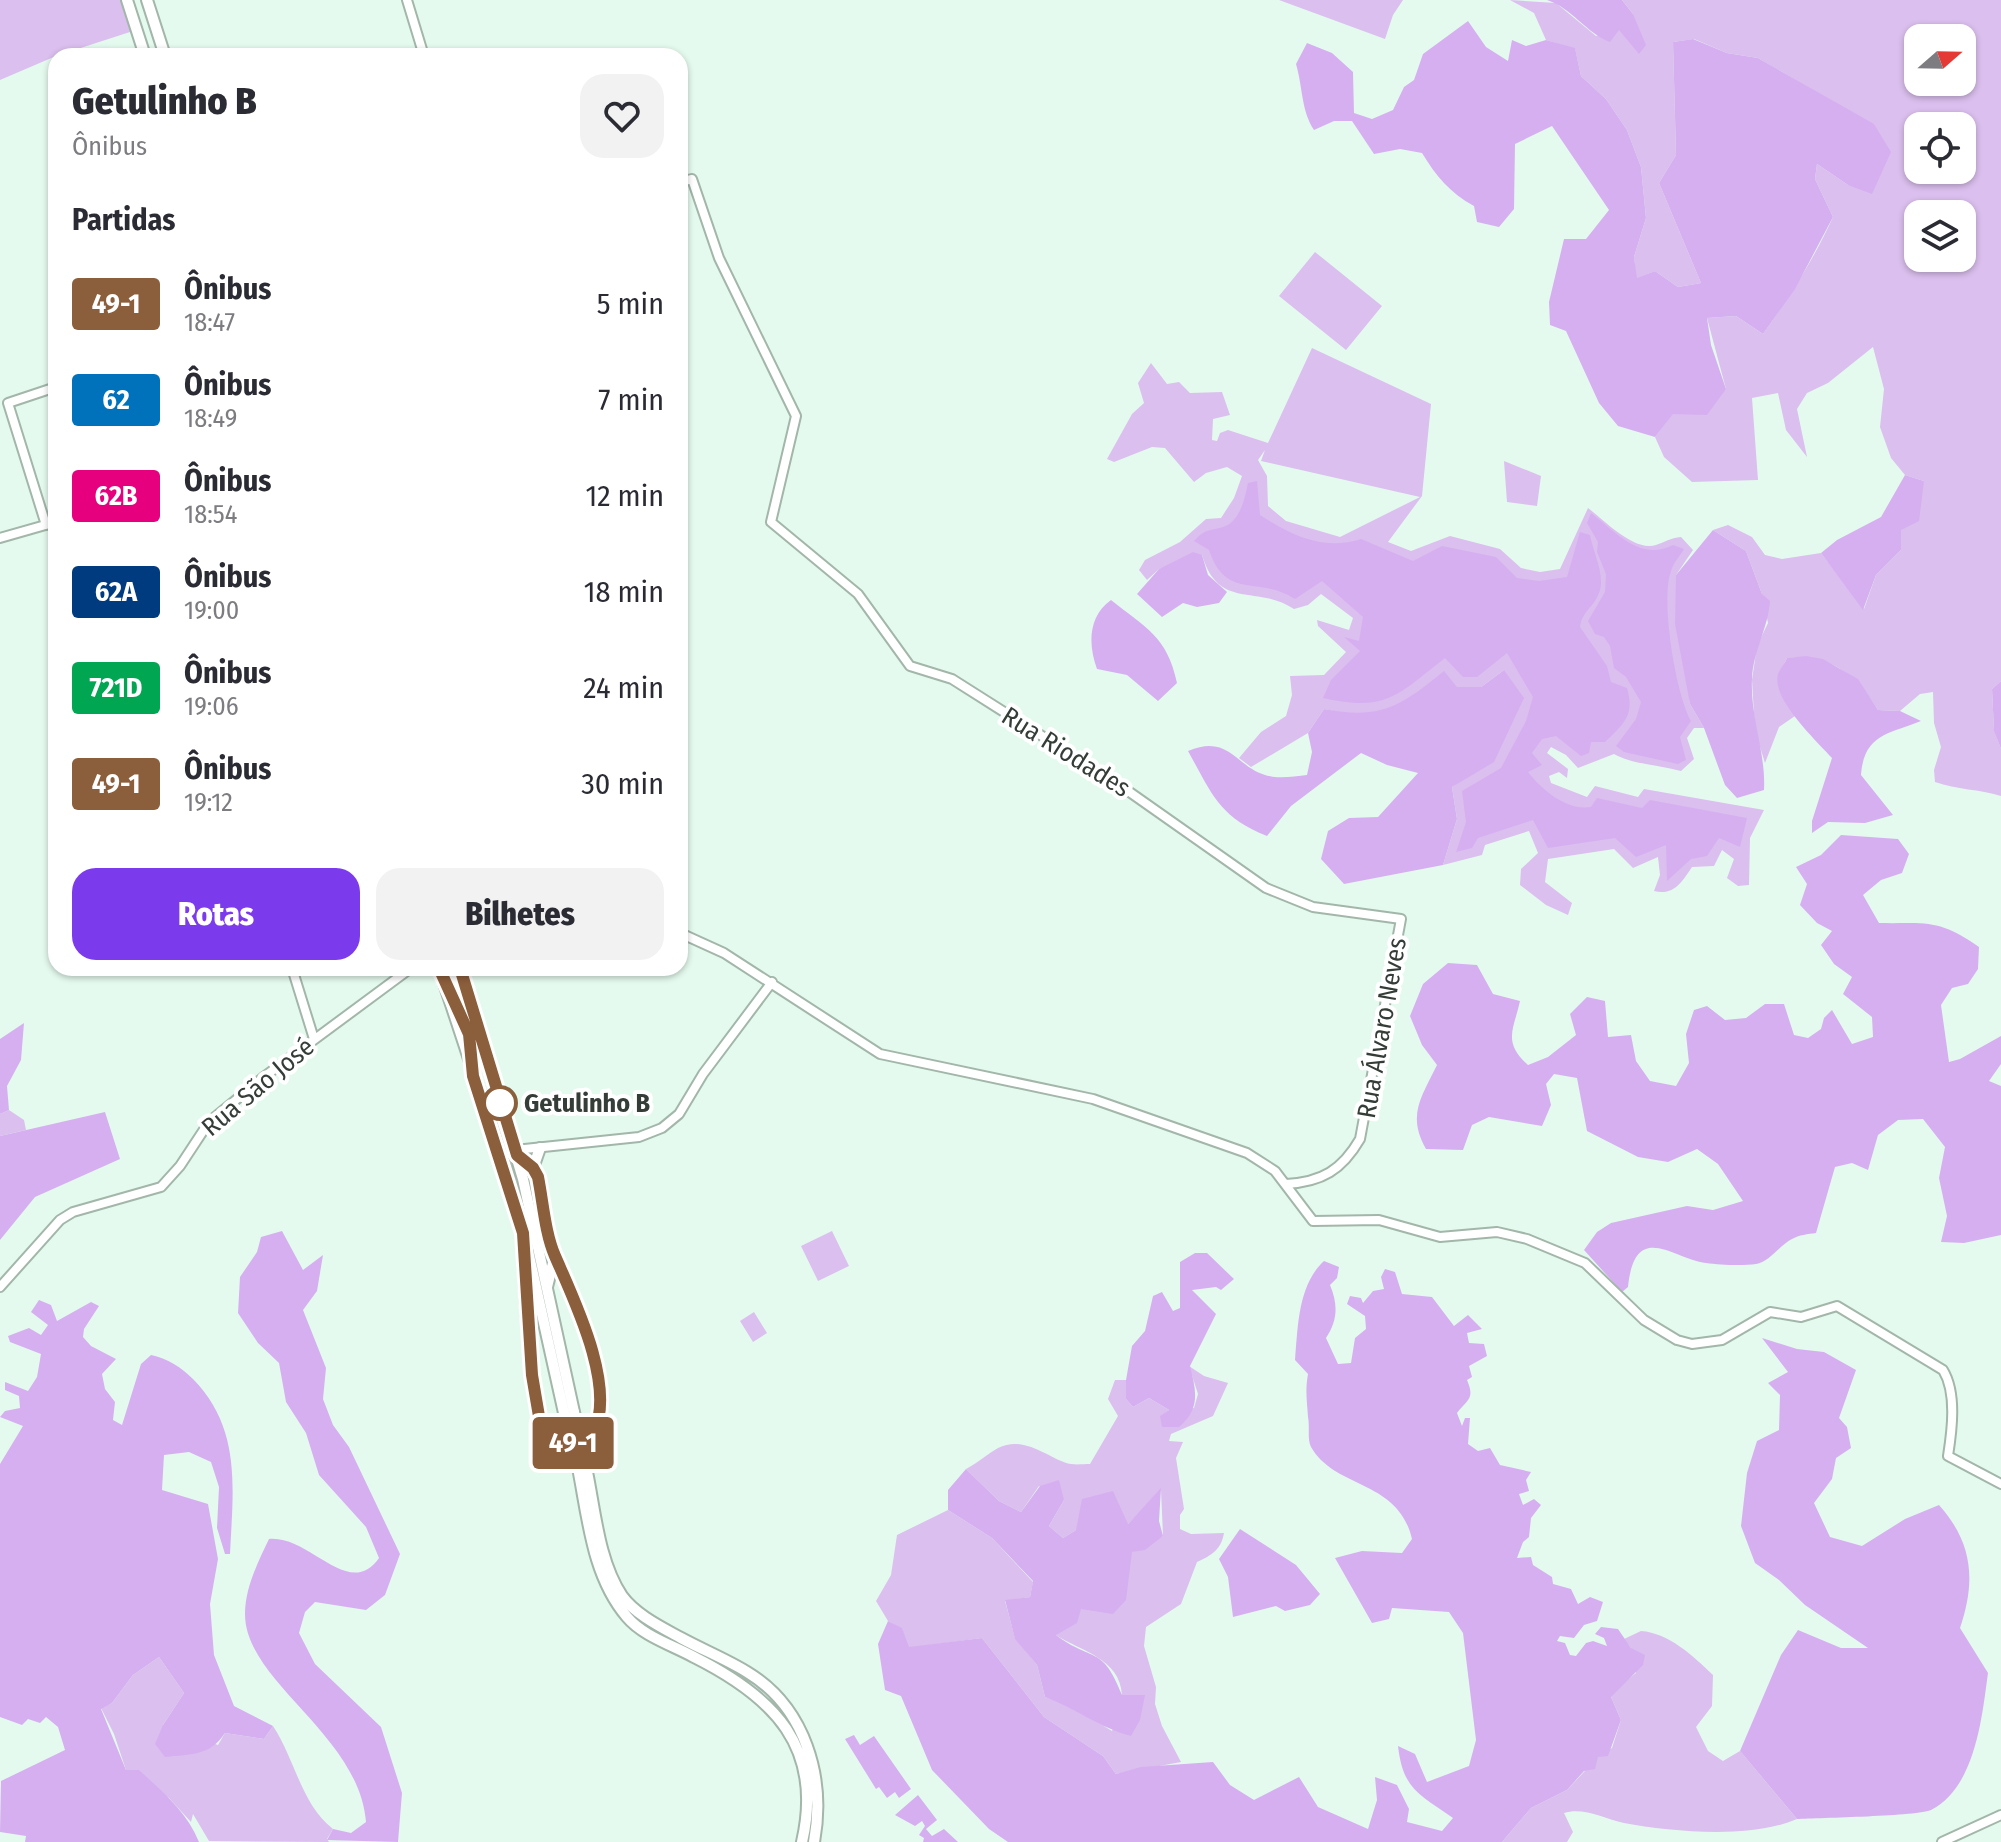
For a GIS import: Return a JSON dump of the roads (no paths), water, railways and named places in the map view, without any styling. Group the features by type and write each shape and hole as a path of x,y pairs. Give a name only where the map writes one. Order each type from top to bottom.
{"highway":[{"path":"127,0 142,48"},
{"path":"147,0 162,48"},
{"path":"442,976 523,1233 605,1557 623,1598 657,1625 766,1685 791,1714 806,1743 815,1771 819,1794 814,1842"},
{"path":"462,976 516,1152 533,1223 569,1413"},
{"path":"533,1168 540,1148"},
{"path":"516,1152 533,1168 555,1255 568,1279 585,1331 601,1406 598,1424 590,1437 566,1444 552,1442 541,1428 532,1375 523,1233"},
{"path":"546,1289 555,1255"},
{"path":"582,1468 597,1559 622,1611 646,1632 743,1684 774,1710 789,1730 807,1780 809,1809 802,1842"}],"street":[{"path":"407,0 422,48"},
{"name":"Rua Riodades","path":"688,180 692,179 719,258 796,416 771,522 858,594 910,666 952,679 1107,777 1266,888 1313,907 1401,919"},
{"path":"0,538 46,525 8,403 48,390"},
{"name":"Rua Álvaro Neves","path":"1286,1184 1327,1177 1346,1161 1360,1139 1401,919"},
{"path":"688,937 724,953 772,982 880,1054 1093,1099 1247,1153 1264,1162 1286,1184 1313,1221 1379,1220 1440,1237 1497,1232 1527,1239 1585,1263 1644,1320 1677,1340 1692,1344 1722,1340 1770,1312 1801,1317 1837,1306 1943,1370 1949,1380 1951,1401 1948,1456 2001,1484"},
{"path":"294,976 314,1039"},
{"name":"Rua São José","path":"0,1287 60,1220 73,1212 161,1187 180,1166 209,1122 400,976"},
{"path":"516,1152 639,1137 662,1128 679,1114 703,1074 772,982"},
{"path":"1942,1842 2001,1815"}],"waterway":[{"path":"450,976 453,985"}],"place":[{"name":"Getulinho B","path":"500,1103"}]}
